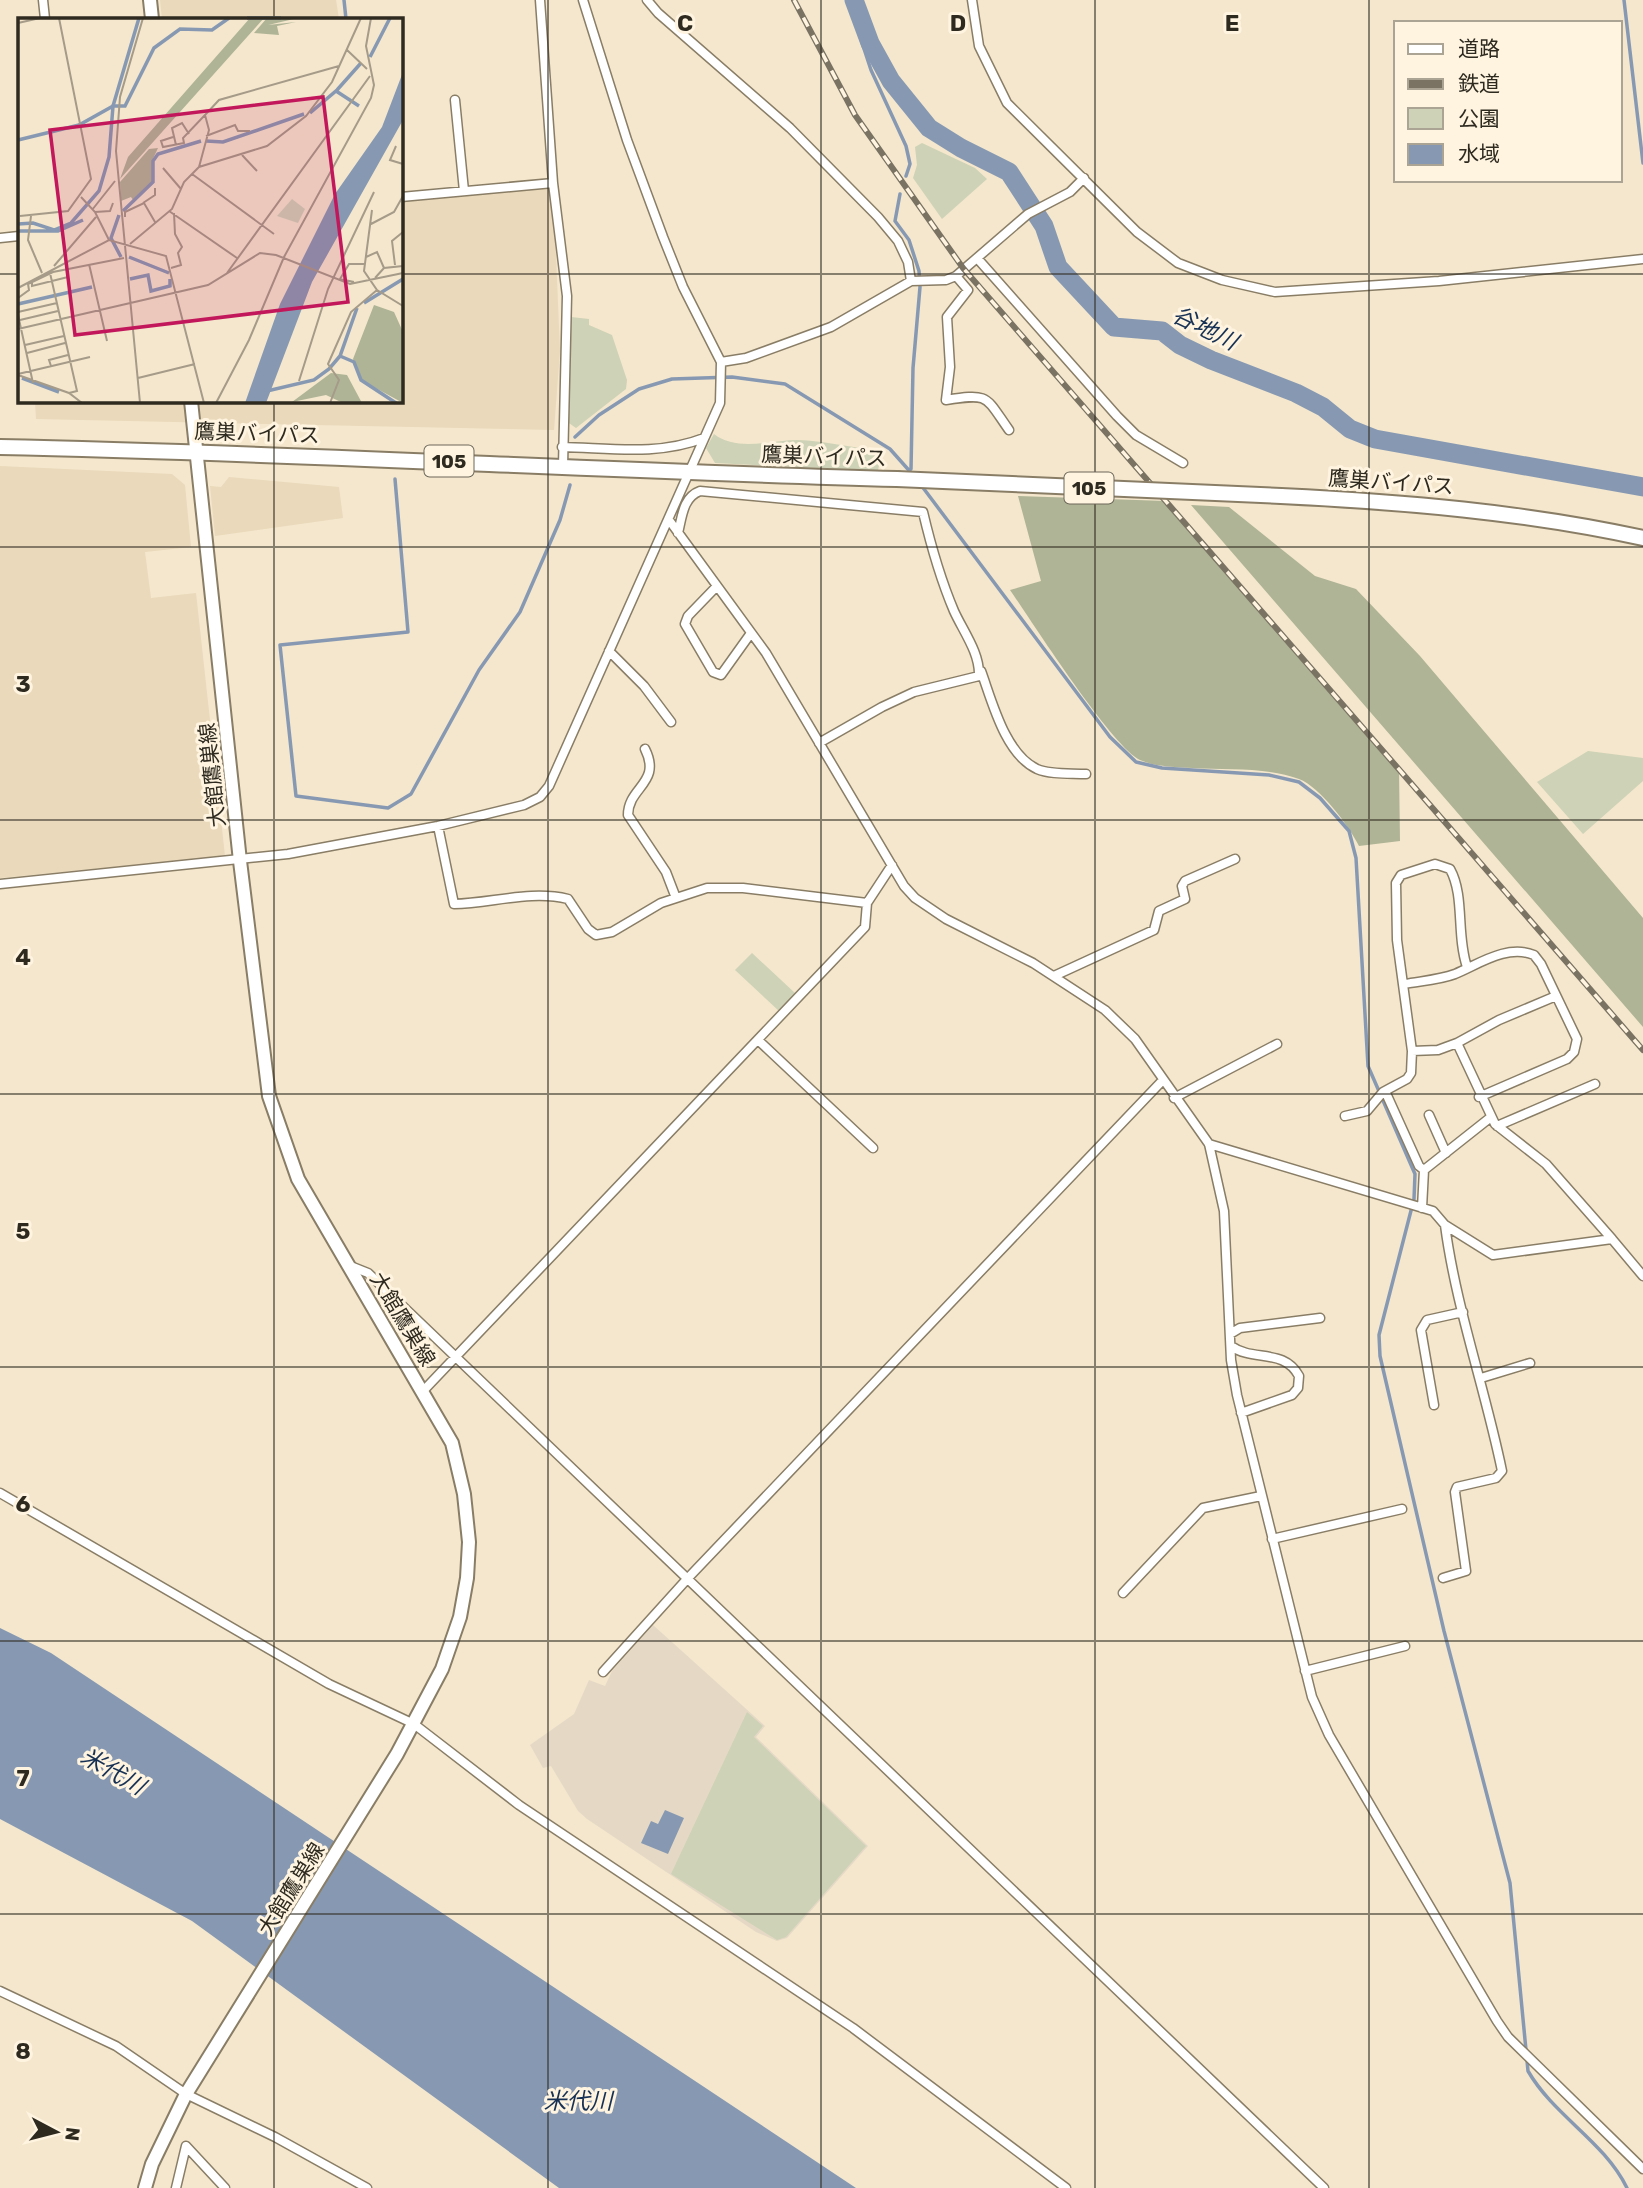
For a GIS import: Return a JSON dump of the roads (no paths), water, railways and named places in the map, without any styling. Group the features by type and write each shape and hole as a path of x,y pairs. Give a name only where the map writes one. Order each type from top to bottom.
{"highway":[{"name":"鷹巣バイパス","path":"0,447 196,451 1418,503 1586,526 1643,538"}],"main road":[{"path":"150,0 152,18"},
{"name":"大館鷹巣線","path":"145,2188 152,2164 186,2094 397,1754 442,1669 460,1617 467,1578 469,1542 464,1494 452,1443 424,1390 298,1179 269,1096 240,861 191,402"}],"street":[{"path":"43,0 45,18"},
{"path":"540,0 553,183 567,296 562,466"},
{"path":"0,884 288,854 438,826 524,805 540,797 562,759 720,403 721,362 683,287 626,140 583,0"},
{"path":"647,0 658,13 790,128 878,217 898,241 913,281"},
{"path":"972,0 979,46 1007,103 1137,232 1178,263 1222,280 1275,292 1438,281 1643,259"},
{"path":"455,100 464,191"},
{"path":"721,362 746,358 831,327 913,281 946,280 956,276 1028,214 1070,192 1084,177"},
{"path":"402,197 553,183"},
{"path":"0,238 18,236"},
{"path":"977,258 1136,435 1183,463"},
{"path":"956,276 968,290 947,317 950,368 946,400 978,395 986,398 1009,430"},
{"path":"562,447 652,450 681,447 704,438"},
{"path":"678,533 686,503 692,494 700,491 923,512 933,554 1013,745 1029,764 1040,770 1086,774"},
{"path":"668,520 751,634 904,886 922,903 946,919 1054,976 1105,1010 1135,1040 1209,1144 1224,1211 1231,1346 1241,1413 1305,1671 1329,1735 1497,2021 1521,2049 1643,2169"},
{"path":"716,586 688,615 685,624 713,671 721,675 751,634"},
{"path":"609,651 645,686 671,722"},
{"path":"819,743 914,692 979,676 980,668"},
{"path":"645,750 651,767 647,780 628,808 628,815 666,872 676,898"},
{"path":"438,826 454,904 488,903 547,894 568,899 588,929 596,935 612,932 661,903 707,888 743,888 867,903"},
{"path":"1054,976 1154,930 1159,911 1185,899 1182,886 1185,881 1235,859"},
{"path":"1345,1116 1367,1111 1382,1094 1407,1079 1411,1073 1412,1051 1405,984 1397,940 1395,883 1401,874 1435,864 1450,869 1458,893 1460,947 1467,967"},
{"path":"424,1390 864,927 867,903 892,865"},
{"path":"1405,984 1455,974 1503,955 1525,951 1534,955 1541,964 1577,1039 1574,1052 1567,1059 1479,1097"},
{"path":"1412,1051 1438,1050 1457,1043 1499,1020 1556,996"},
{"path":"758,1040 873,1147"},
{"path":"1457,1043 1479,1097 1497,1126 1546,1164 1643,1276"},
{"path":"1174,1098 1277,1044"},
{"path":"603,1672 688,1578 1162,1081"},
{"path":"1497,1126 1595,1084"},
{"path":"1382,1094 1424,1171"},
{"path":"1429,1115 1447,1153"},
{"path":"1419,1207 1424,1171 1491,1117"},
{"path":"1209,1144 1433,1212 1445,1225 1493,1255 1612,1240"},
{"path":"1443,1578 1466,1571 1455,1492 1457,1487 1496,1478 1502,1471 1451,1266 1445,1225"},
{"path":"347,1264 368,1273 1324,2188"},
{"path":"1434,1405 1421,1330 1427,1320 1463,1312"},
{"path":"1230,1334 1240,1328 1320,1318"},
{"path":"1231,1346 1248,1354 1283,1359 1299,1376 1298,1388 1292,1395 1241,1413"},
{"path":"1481,1378 1530,1363"},
{"path":"0,1493 330,1685 414,1724 519,1805 853,2028 1066,2188"},
{"path":"1123,1593 1203,1508 1261,1496"},
{"path":"1272,1539 1402,1509"},
{"path":"1305,1671 1405,1646"},
{"path":"0,1991 116,2046 186,2094 275,2137 367,2188"},
{"path":"176,2188 186,2146 225,2188"}],"water":[{"name":"米代川","path":"0,1628 51,1653 856,2188 559,2188 192,1921 0,1819"},
{"path":"665,1810 684,1818 668,1854 641,1843 651,1821 658,1824"}],"waterway":[{"path":"344,0 346,18"},
{"path":"848,0 871,70 906,146 910,164 906,176"},
{"name":"谷地川","path":"854,0 870,43 891,81 929,128 961,148 1009,172 1044,226 1058,267 1114,327 1162,331 1180,345 1211,360 1296,393 1323,407 1350,429 1375,439 1643,487"},
{"path":"1624,0 1643,163"},
{"path":"900,194 895,221 909,240 919,271 920,287 913,368 911,469"},
{"path":"575,437 599,415 639,389 672,379 732,377 785,384 890,449 914,476"},
{"path":"395,479 408,632 280,645 296,796 388,808 411,794 479,670 520,612 560,520 570,485"},
{"path":"921,485 1110,737 1136,762 1162,768 1269,775 1299,782 1320,798 1349,831 1356,858 1368,1066 1415,1174 1414,1199 1379,1335 1380,1356 1444,1631 1510,1883 1528,2071 1551,2102 1605,2156 1627,2188"}],"railway":[{"path":"794,0 855,115 963,268 1643,1050"}]}
